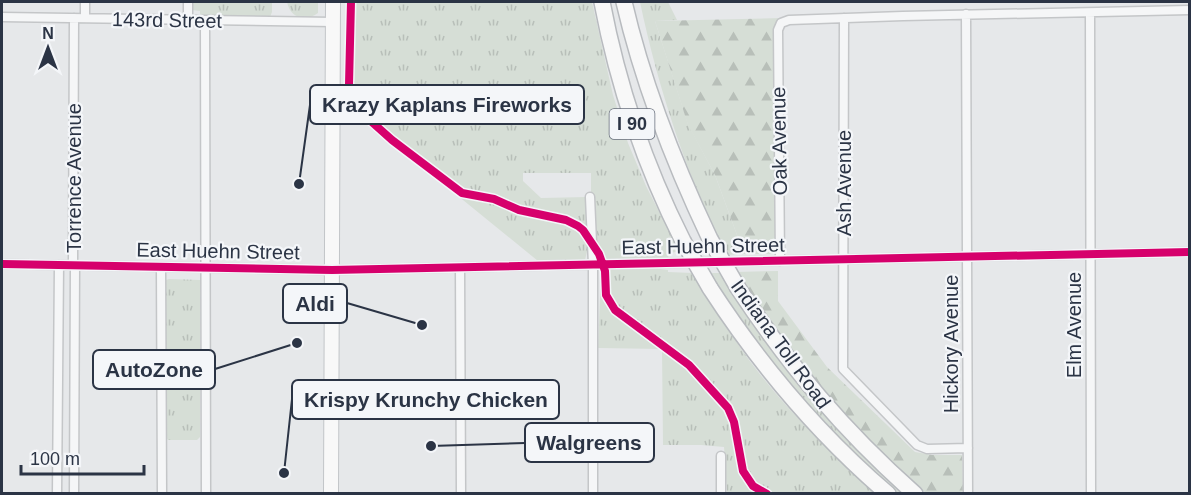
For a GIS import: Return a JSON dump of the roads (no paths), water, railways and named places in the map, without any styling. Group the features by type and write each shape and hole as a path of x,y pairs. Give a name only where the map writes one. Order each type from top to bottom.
{"highway":[{"name":"Indiana Toll Road","path":"602,2 609,41 630,119 648,167 683,241 710,288 768,370 808,416 888,494"},
{"name":"Indiana Toll Road","path":"624,2 632,35 672,155 710,239 738,288 798,373 834,416 915,494"}],"main road":[{"path":"331,494 333,2"}],"street":[{"path":"85,2 85,18"},
{"path":"188,2 188,20"},
{"path":"844,18 1190,10"},
{"name":"Elm Avenue","path":"1090,13 1091,494"},
{"name":"Hickory Avenue","path":"966,14 968,494"},
{"name":"143rd Street","path":"2,17 333,22"},
{"name":"Torrence Avenue","path":"74,18 74,494"},
{"name":"Oak Avenue","path":"780,261 778,30 781,23 789,20 844,18"},
{"name":"Ash Avenue","path":"844,18 843,369 917,446 927,449 968,448"},
{"path":"205,20 206,494"},
{"path":"590,197 593,265 593,494"},
{"name":"East Huehn Street","path":"2,264 332,270 1190,252"},
{"name":"Torrence Avenue","path":"57,494 59,265"},
{"path":"161,267 162,494"},
{"path":"460,268 461,494"},
{"path":"721,456 721,494"}],"place":[{"name":"Krazy Kaplans Fireworks","path":"299,184"},
{"name":"Aldi","path":"422,325"},
{"name":"AutoZone","path":"297,343"},
{"name":"Walgreens","path":"431,446"},
{"name":"Krispy Krunchy Chicken","path":"284,473"}]}
